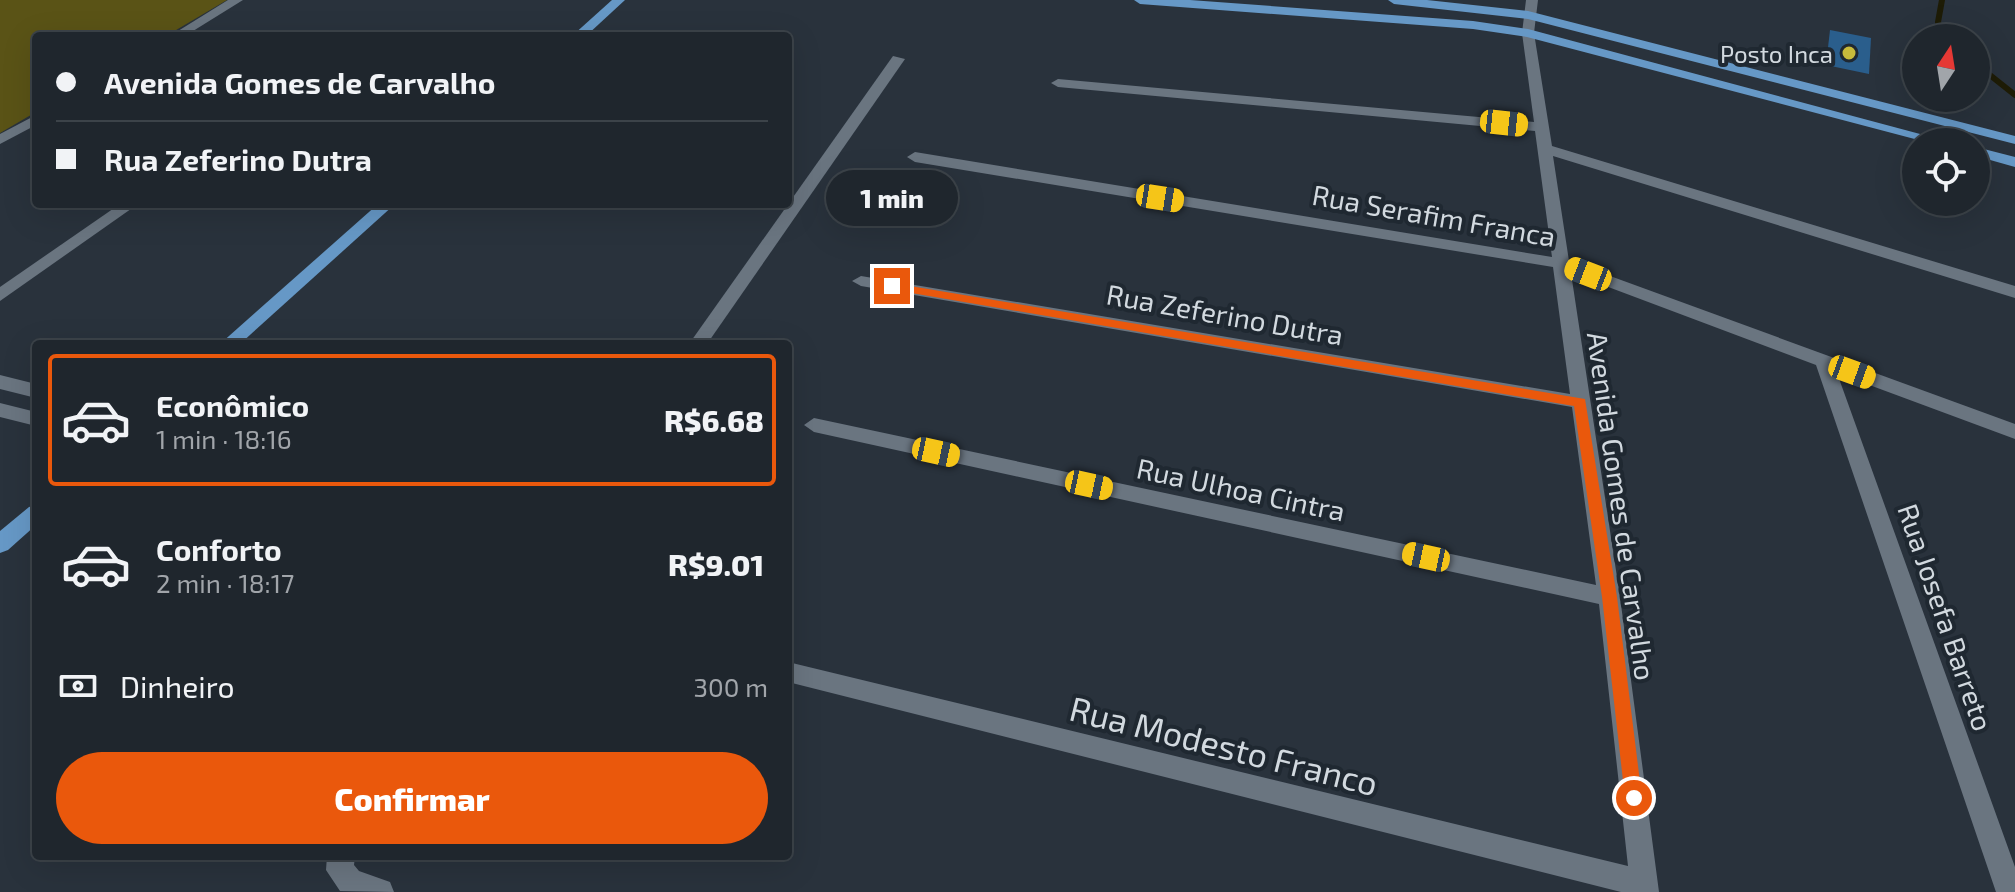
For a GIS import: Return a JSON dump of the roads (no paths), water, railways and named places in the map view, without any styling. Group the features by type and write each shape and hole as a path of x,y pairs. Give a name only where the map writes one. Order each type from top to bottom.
{"main road":[{"path":"583,32 619,0"},
{"path":"1140,0 1473,25 1530,12 1902,129"},
{"path":"1394,0 1530,12 2015,140"},
{"path":"1990,155 2015,162"},
{"path":"234,340 382,208"},
{"path":"0,544 32,516"}],"street":[{"path":"183,32 237,0"},
{"name":"Avenida Gomes de Carvalho","path":"1530,12 1540,127 1609,597 1644,888"},
{"path":"701,340 898,59"},
{"path":"1058,83 1540,127"},
{"path":"0,140 32,121"},
{"path":"1544,148 2015,292"},
{"name":"Rua Serafim Franca","path":"915,157 1559,263 2015,432"},
{"path":"0,295 124,208"},
{"name":"Rua Zeferino Dutra","path":"861,281 1580,402"},
{"name":"Rua Josefa Barreto","path":"1824,362 2010,892"},
{"path":"0,382 32,390"},
{"path":"0,410 32,418"},
{"name":"Rua Ulhoa Cintra","path":"814,425 1609,597"},
{"name":"Rua Modesto Franco","path":"792,673 1644,888"},
{"path":"341,860 340,870 350,881 380,892"}],"waterway":[{"path":"1939,24 1942,0"},
{"path":"1990,75 2015,95"}],"place":[{"name":"Posto Inca","path":"1849,53"}]}
